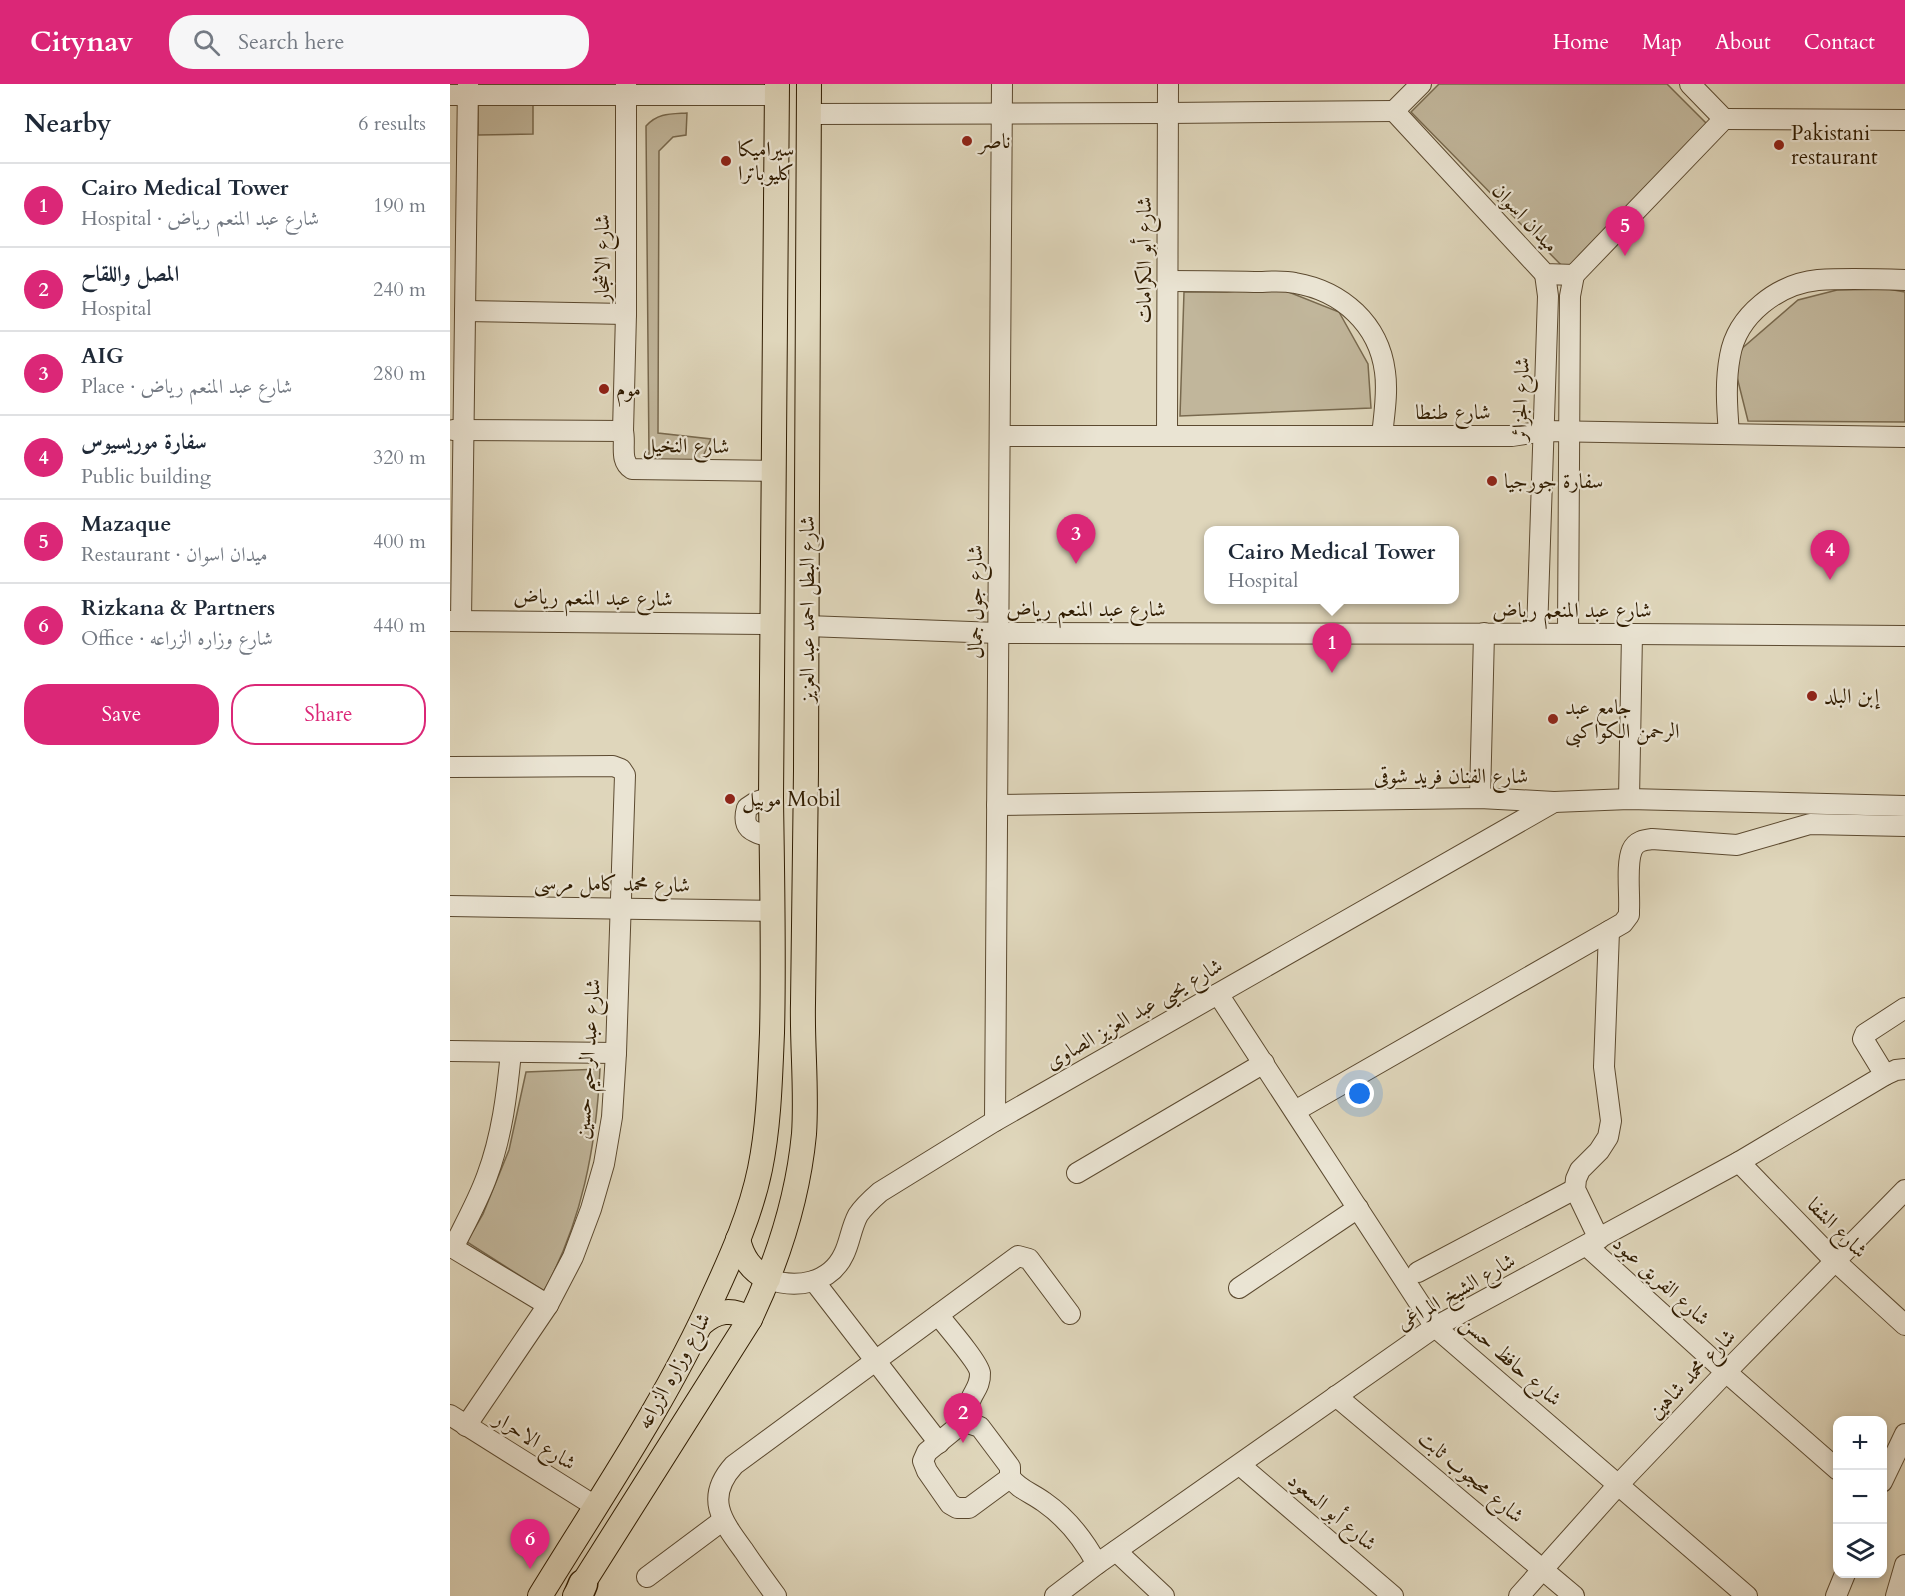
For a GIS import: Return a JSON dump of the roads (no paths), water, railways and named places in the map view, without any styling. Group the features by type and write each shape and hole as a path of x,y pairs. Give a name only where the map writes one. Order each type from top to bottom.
{"main road":[{"name":"شارع البطل احمد عبد العزيز","path":"804,1134 802,1020 807,626 809,84"},
{"name":"شارع البطل احمد عبد العزيز","path":"766,1129 771,1064 774,911 771,797 777,90"},
{"path":"772,624 807,626"},
{"name":"شارع وزاره الزراعه","path":"540,1596 666,1392 701,1324 738,1239 759,1170 766,1129"},
{"name":"شارع وزاره الزراعه","path":"579,1592 750,1319 768,1279 793,1197 804,1134"},
{"path":"738,1239 745,1259 751,1267 768,1279"},
{"path":"701,1324 719,1312 741,1313 750,1319"}],"street":[{"name":"شارع جول جمال","path":"995,1120 1002,84"},
{"name":"شارع أبو الكرامات","path":"1167,436 1168,84"},
{"path":"808,114 1394,111 1421,84"},
{"path":"1690,84 1724,119 1905,120"},
{"name":"شارع الاشجار","path":"623,431 626,314 626,90"},
{"path":"455,621 457,430 465,311 458,283 462,91 777,90"},
{"name":"ميدان اسوان","path":"1394,111 1545,274 1574,275 1724,119"},
{"name":"شارع الجزائر","path":"1537,633 1548,296 1545,274"},
{"path":"1568,633 1570,296 1574,275"},
{"path":"1730,434 1726,396 1730,354 1739,332 1753,312 1771,296 1792,285 1816,280 1905,280"},
{"path":"1168,281 1293,282 1320,288 1345,302 1365,321 1379,345 1385,372 1382,436"},
{"path":"465,311 626,314"},
{"name":"شارع النخيل","path":"457,430 623,431 624,458 627,466 632,469 773,471"},
{"name":"شارع طنطا","path":"1000,436 1512,436 1544,431 1569,431 1905,438"},
{"name":"شارع عبد المنعم رياض","path":"455,621 772,624"},
{"name":"شارع عبد المنعم رياض","path":"807,626 998,633 1632,633 1905,636"},
{"path":"1480,798 1484,633"},
{"path":"1629,799 1632,633"},
{"name":"شارع عبد الرحيم حسين","path":"450,767 613,766 621,769 625,775 616,1053 612,1117 603,1164 591,1209 573,1257 548,1305 458,1420"},
{"name":"شارع الفنان فريد شوقى","path":"997,805 1480,798 1554,802 1629,799 1905,806"},
{"name":"شارع يحيى عبد العزيز الصاوى","path":"819,1278 834,1269 843,1257 859,1214 880,1192 995,1120 1554,802"},
{"path":"1295,1112 1623,923 1629,915 1632,848 1641,840 1737,845 1810,824 1905,826"},
{"name":"شارع محمد كامل مرسى","path":"450,906 774,911"},
{"path":"1593,1243 1575,1189 1580,1170 1599,1151 1608,1137 1611,1121 1604,1067 1609,931"},
{"name":"شارع حافظ حسن","path":"1218,994 1435,1327 1747,1596"},
{"path":"1885,1076 1863,1039 1865,1034 1905,1008"},
{"path":"450,1051 616,1053"},
{"path":"511,1052 501,1128 487,1176 472,1212 451,1247 548,1305"},
{"path":"1077,1173 1264,1063"},
{"name":"شارع الشيخ المراغى","path":"1055,1596 1097,1564 1435,1327 1739,1162 1885,1076 1896,1070 1905,1069"},
{"name":"شارع الشفا","path":"1739,1162 1835,1261 1905,1325"},
{"path":"1418,1272 1575,1189"},
{"name":"شارع محمد شاهين","path":"1519,1596 1618,1485 1905,1190"},
{"path":"1239,1288 1358,1208"},
{"name":"شارع الفريق عبود","path":"1593,1243 1726,1372 1833,1466"},
{"path":"774,1595 723,1521 719,1511 719,1491 727,1473 734,1465 1018,1256 1029,1259 1070,1314"},
{"path":"768,1279 791,1285 819,1278 944,1439"},
{"path":"938,1315 979,1368 979,1379 969,1405 972,1423"},
{"name":"شارع محجوب ثابت","path":"1336,1396 1574,1596"},
{"name":"شارع الاحرار","path":"458,1420 595,1506"},
{"path":"1010,1476 969,1508 961,1509 953,1506 924,1467 924,1456 960,1425 972,1423 980,1427 1010,1467 1010,1476 1018,1487 1045,1502 1070,1524 1087,1545 1097,1564"},
{"path":"1887,1472 1905,1434"},
{"name":"شارع أبو السعود","path":"1240,1465 1393,1596"},
{"path":"647,1577 723,1521"},
{"path":"1116,1551 1164,1596"},
{"path":"1896,1596 1905,1566"},
{"path":"1836,1596 1843,1578"}],"place":[{"name":"ناصر","path":"967,141"},
{"name":"Pakistani restaurant","path":"1779,145"},
{"name":"سيراميكا كليوباترا","path":"726,161"},
{"name":"Mazaque","path":"1625,256"},
{"name":"موم","path":"604,389"},
{"name":"سفارة جورجيا","path":"1492,481"},
{"name":"AIG","path":"1076,564"},
{"name":"سفارة موريسيوس","path":"1830,580"},
{"name":"Cairo Medical Tower","path":"1332,673"},
{"name":"إبن البلد","path":"1812,696"},
{"name":"جامع عبد الرحمن الكواكبى","path":"1553,719"},
{"name":"موبيل Mobil","path":"730,799"},
{"name":"المصل واللقاح","path":"963,1443"},
{"name":"Rizkana & Partners","path":"530,1569"}]}
